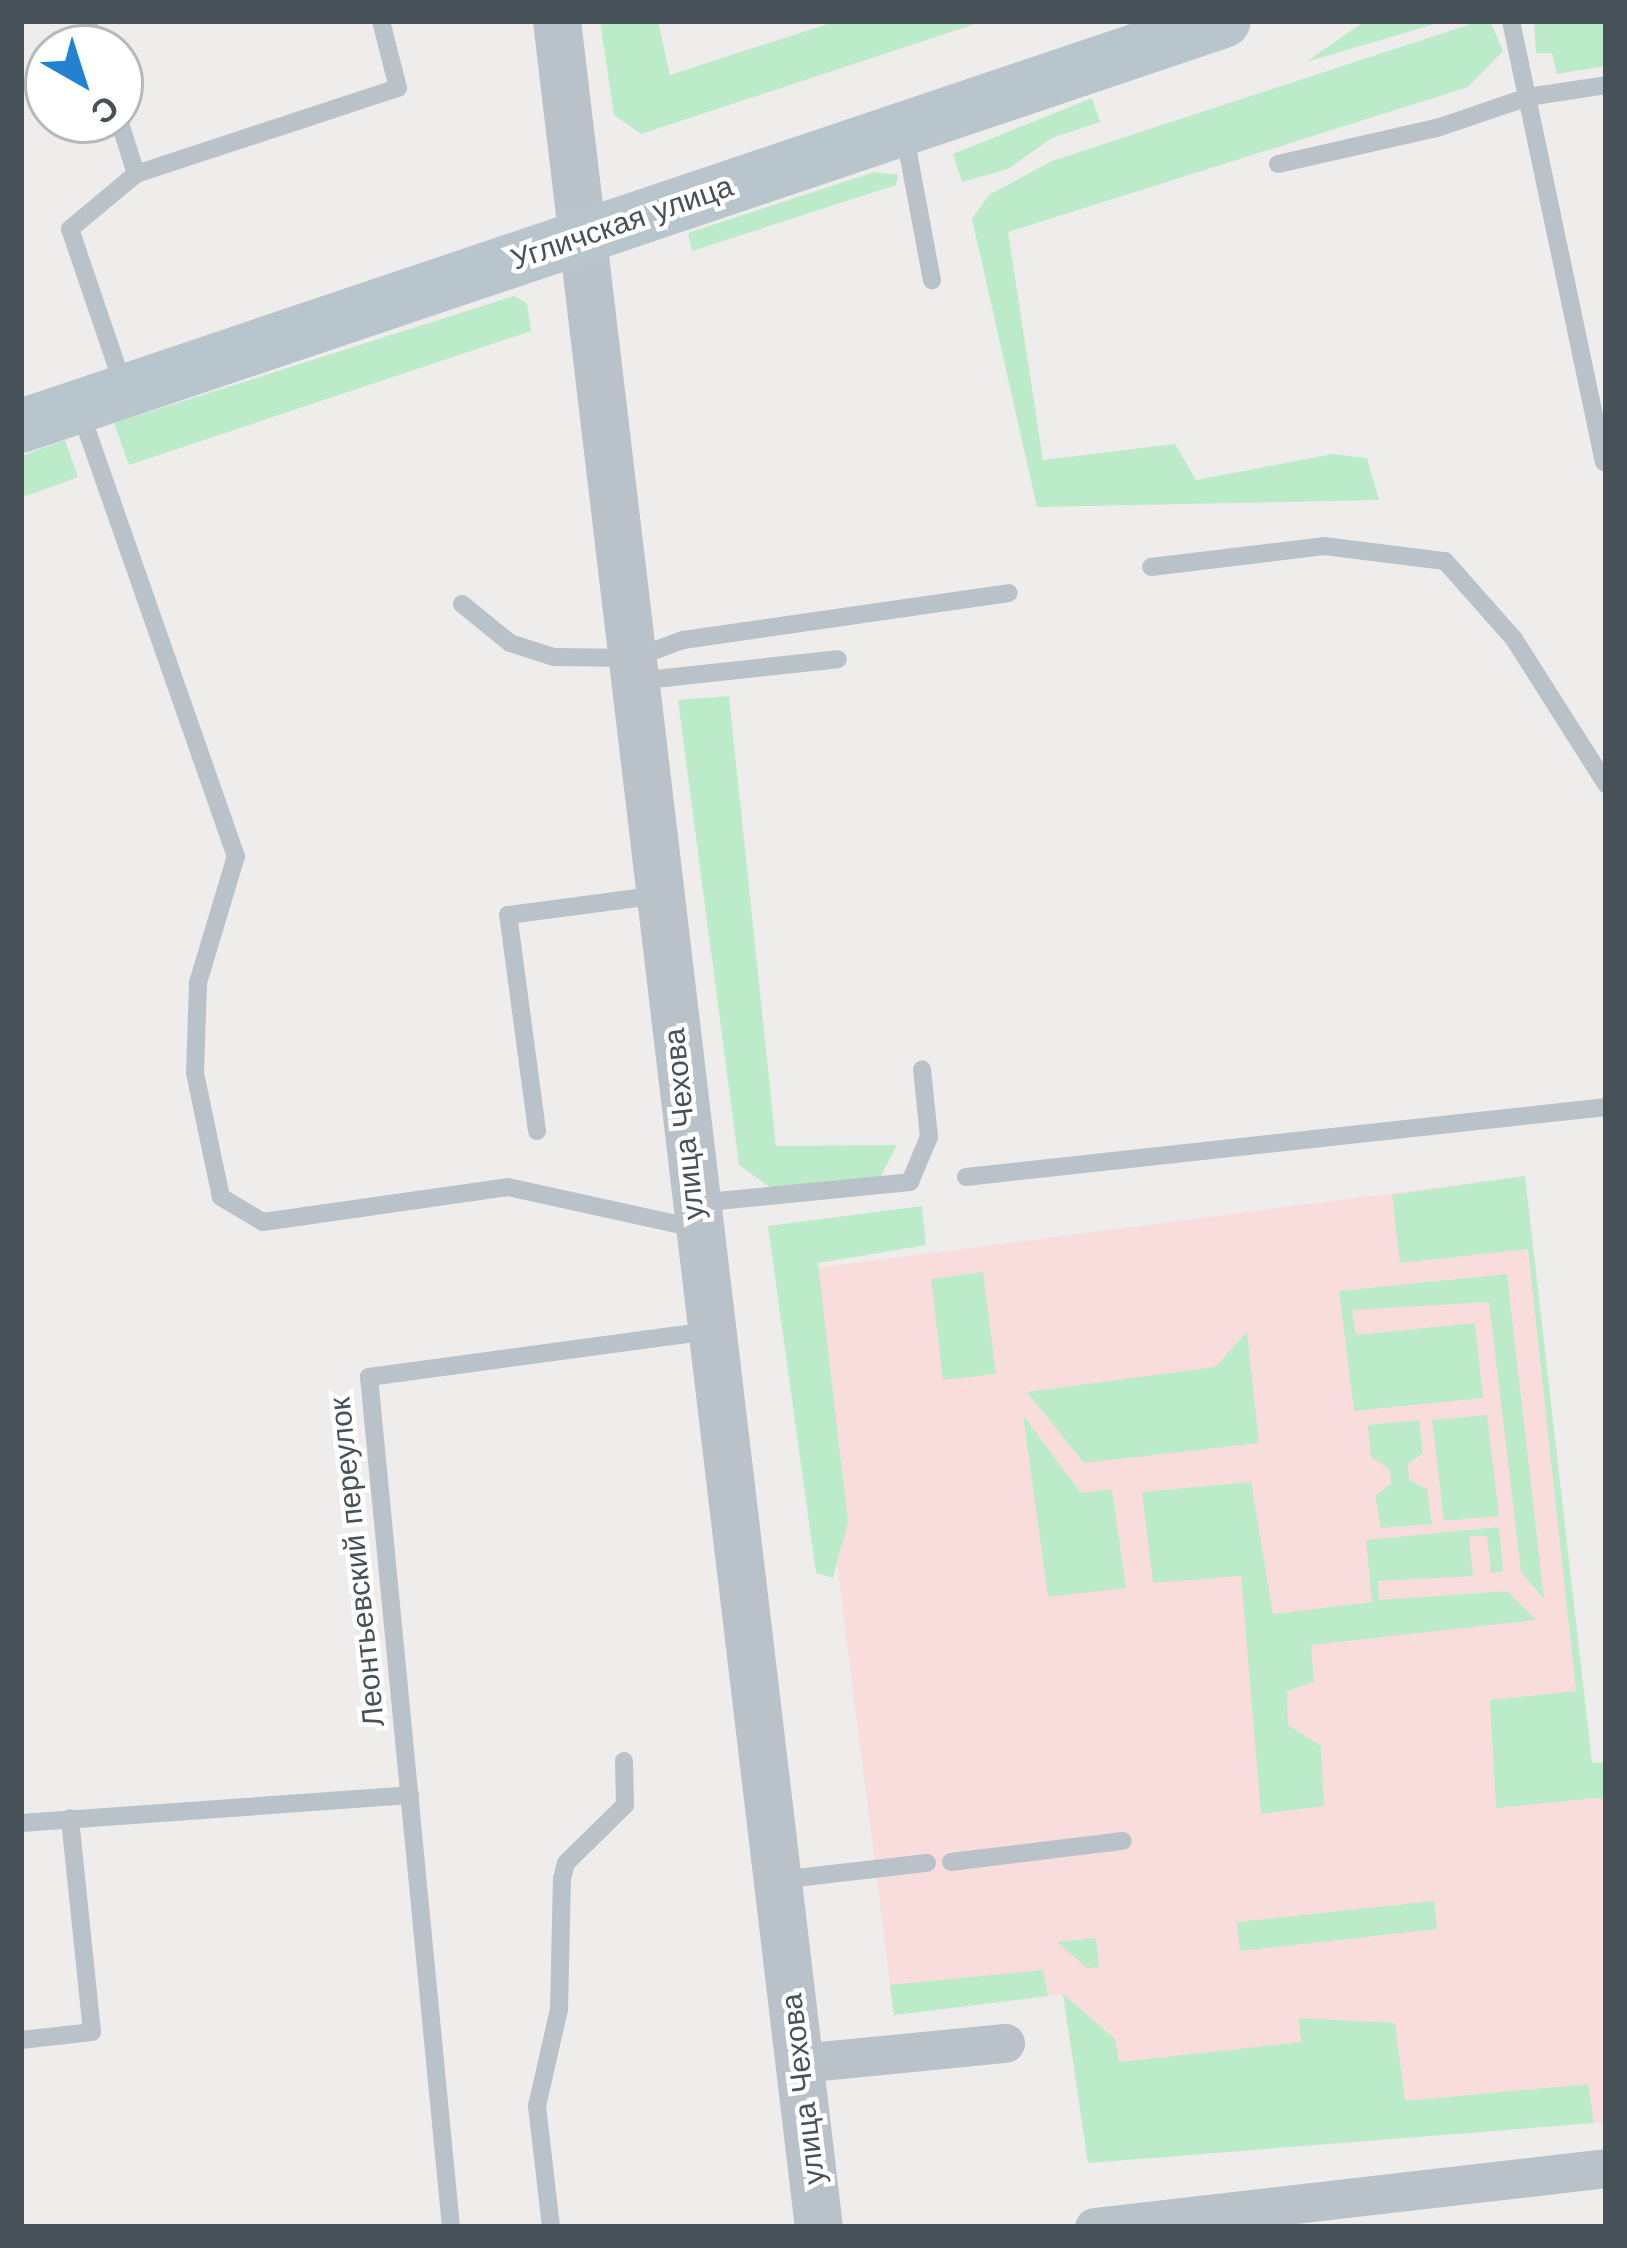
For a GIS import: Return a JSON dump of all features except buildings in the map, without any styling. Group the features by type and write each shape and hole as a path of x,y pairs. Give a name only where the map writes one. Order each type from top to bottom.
{"main road":[{"name":"Угличская улица","path":"21,426 1223,21"}],"street":[{"name":"улица Чехова","path":"557,21 587,234 694,1215 819,2227"},
{"path":"800,2063 1005,2044"},
{"path":"1094,2227 1606,2168"}],"lane":[{"path":"381,21 398,88 136,174 70,229 102,398 236,856 198,982 195,1073 221,1197 263,1222 508,1187 694,1215 910,1183 929,1137 922,1069"},
{"path":"1511,21 1604,462"},
{"path":"1278,164 1437,128 1528,98 1606,85"},
{"path":"904,128 932,280"},
{"path":"127,144 136,174"},
{"path":"1151,566 1324,546 1445,561 1514,639 1606,784"},
{"path":"636,670 683,640 1009,593"},
{"path":"462,604 510,643 554,657 636,670 838,659"},
{"path":"537,1131 508,915 660,895"},
{"path":"966,1177 1606,1107"},
{"name":"Леонтьевский переулок","path":"451,2227 369,1377 709,1331"},
{"path":"551,2227 538,2105 559,2009 562,1879 566,1863 625,1805 624,1762"},
{"path":"21,1823 410,1795"},
{"path":"21,2040 92,2032 70,1818"},
{"path":"952,1862 1124,1841"},
{"path":"779,1880 927,1863"}],"shaded area":[{"path":"1525,1176 1592,1763 1606,1762 1606,2122 1088,2163 1063,1994 894,2015 800,1270"}],"green space":[{"path":"600,21 658,21 670,75 837,21 984,21 641,134 614,115"},
{"path":"1365,21 1445,21 1306,62"},
{"path":"1490,21 1503,51 1468,87 1008,232 1043,460 1175,444 1196,480 1333,454 1367,458 1379,500 1037,507 972,219 989,195 1052,161"},
{"path":"1534,21 1606,21 1606,66 1557,74 1552,53 1536,53"},
{"path":"1092,98 1100,122 1052,138 1008,169 962,182 953,154"},
{"path":"874,172 898,175 896,185 692,251 688,233"},
{"path":"514,296 527,303 531,331 129,465 114,423"},
{"path":"65,440 78,477 21,498 21,456"},
{"path":"729,696 776,1146 897,1145 880,1178 774,1190 739,1165 678,700"},
{"path":"1525,1176 1592,1763 1606,1762 1606,1797 1496,1808 1490,1700 1576,1691 1528,1249 1400,1263 1392,1195"},
{"path":"922,1206 926,1245 818,1263 848,1522 833,1578 816,1573 768,1226"},
{"path":"983,1272 996,1374 943,1380 931,1279"},
{"path":"1507,1274 1544,1599 1521,1572 1489,1302 1352,1310 1356,1335 1475,1323 1483,1398 1354,1411 1339,1291"},
{"path":"1247,1332 1259,1443 1084,1463 1027,1392 1215,1367"},
{"path":"1023,1415 1081,1493 1112,1489 1126,1588 1048,1597"},
{"path":"1487,1415 1499,1516 1444,1521 1432,1420"},
{"path":"1419,1420 1423,1453 1408,1464 1409,1480 1427,1489 1432,1524 1381,1528 1375,1496 1391,1484 1390,1470 1371,1457 1368,1425"},
{"path":"1251,1482 1273,1614 1372,1602 1366,1540 1499,1527 1503,1571 1491,1573 1487,1536 1469,1536 1473,1576 1378,1581 1379,1600 1507,1591 1536,1620 1311,1645 1314,1682 1287,1691 1288,1725 1321,1746 1324,1806 1261,1814 1241,1576 1153,1583 1142,1492"},
{"path":"1434,1901 1437,1929 1240,1951 1237,1922"},
{"path":"1096,1938 1099,1967 1087,1968 1057,1942"},
{"path":"1043,1970 1048,1996 894,2015 890,1985"},
{"path":"1063,1994 1115,2039 1119,2062 1301,2042 1299,2018 1395,2023 1405,2101 1588,2084 1594,2123 1088,2163"}]}
